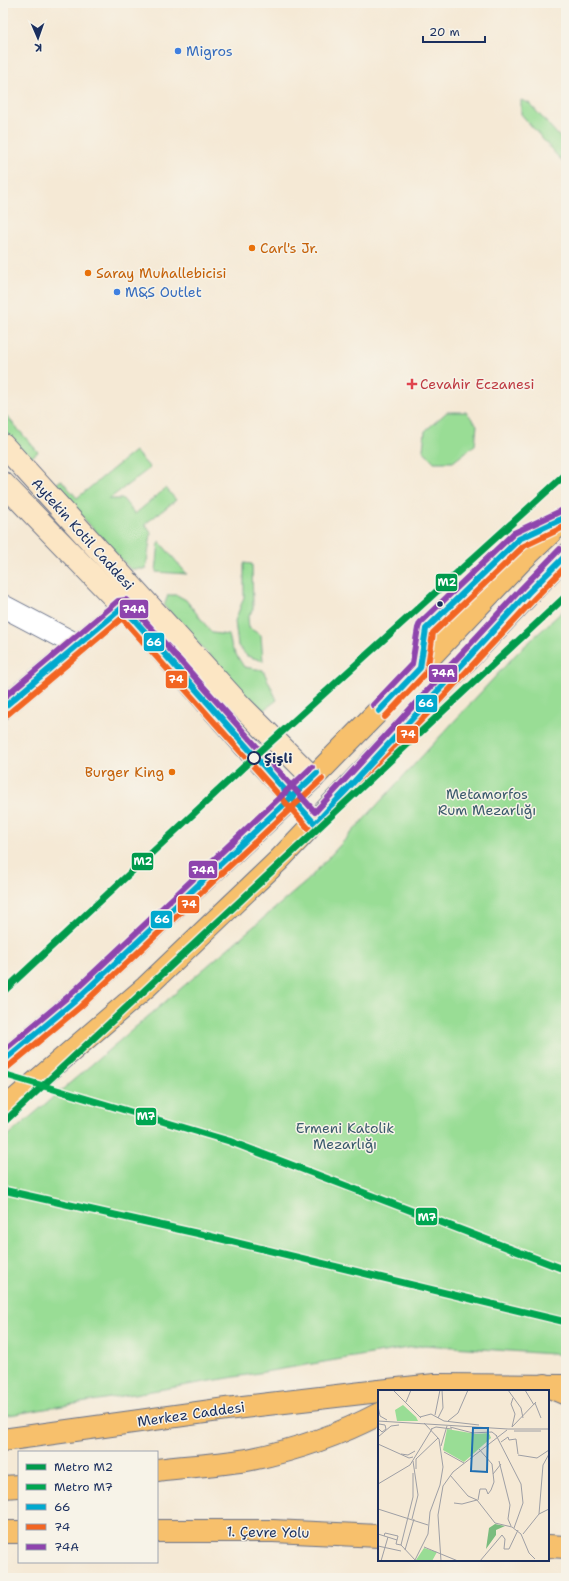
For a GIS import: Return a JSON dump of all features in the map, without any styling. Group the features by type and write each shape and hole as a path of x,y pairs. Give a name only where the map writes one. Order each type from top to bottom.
{"main road":[{"name":"Aytekin Kotil Caddesi","path":"3,446 240,705 313,778"},
{"name":"Aytekin Kotil Caddesi","path":"3,484 122,607 292,798"},
{"path":"3,1061 76,1001 313,778 395,694 521,560 566,518"},
{"path":"3,1110 146,987 233,905 315,824 528,593 566,554"},
{"path":"313,778 336,800"},
{"path":"292,798 315,824"},
{"path":"556,1386 566,1394"},
{"name":"Merkez Caddesi","path":"396,1390 556,1386"},
{"name":"Merkez Caddesi","path":"3,1440 226,1409 378,1391"},
{"path":"158,1470 250,1460 282,1452 362,1423 378,1415"},
{"path":"3,1488 18,1486"},
{"name":"1. Çevre Yolu","path":"158,1531 273,1531 378,1536"},
{"path":"3,1532 18,1532"},
{"path":"549,1546 566,1547"}],"street":[{"path":"3,606 77,645"},
{"path":"3,708 122,607"}],"green space":[{"path":"521,100 529,103 566,144 566,166 521,114"},
{"path":"3,412 38,452 29,459 3,430"},
{"path":"447,412 466,412 477,425 475,445 453,462 434,462 423,450 425,431"},
{"path":"135,451 150,468 109,499 123,499 135,514 166,488 176,500 145,524 151,533 146,569 130,569 54,486 61,480 77,498"},
{"path":"159,541 187,574 156,572"},
{"path":"244,563 252,564 253,609 248,618 249,628 261,635 263,661 247,656 238,646 235,621 244,597"},
{"path":"168,595 177,595 186,600 212,633 229,635 232,648 244,667 263,670 277,700 261,712 164,606"},
{"name":"Ermeni Katolik Mezarlığı","path":"566,608 566,1355 425,1345 3,1416 3,1140 307,881 517,653"}],"metro line":[{"name":"M2","path":"3,992 251,760 566,474"},
{"name":"M2","path":"3,1123 566,596"},
{"name":"M7","path":"3,1074 229,1141 566,1270"},
{"name":"M7","path":"3,1190 209,1236 566,1322"}],"transit line":[{"name":"74A","path":"373,705 412,664 420,623 514,533 563,510"},
{"name":"66","path":"379,711 420,668 426,629 519,539 566,517"},
{"name":"74","path":"385,717 427,672 433,633 524,546 566,526"},
{"name":"74A","path":"3,698 118,601 126,600 315,812 522,588 560,549"},
{"name":"66","path":"3,708 123,607 315,824 528,593 566,555"},
{"name":"74","path":"8,714 122,618 309,829 317,832 566,566"},
{"name":"74A","path":"3,1051 70,995 312,767"},
{"name":"66","path":"3,1061 75,1001 317,773"},
{"name":"74","path":"8,1067 80,1007 322,779"}],"place":[{"name":"Migros","path":"178,51"},
{"name":"Carl's Jr.","path":"252,248"},
{"name":"Saray Muhallebicisi","path":"88,273"},
{"name":"M&S Outlet","path":"117,292"},
{"name":"Cevahir Eczanesi","path":"412,384"},
{"name":"Şişli","path":"254,758"},
{"name":"Burger King","path":"172,772"}],"park label":[{"name":"Metamorfos Rum Mezarlığı","path":"487,802"}]}
